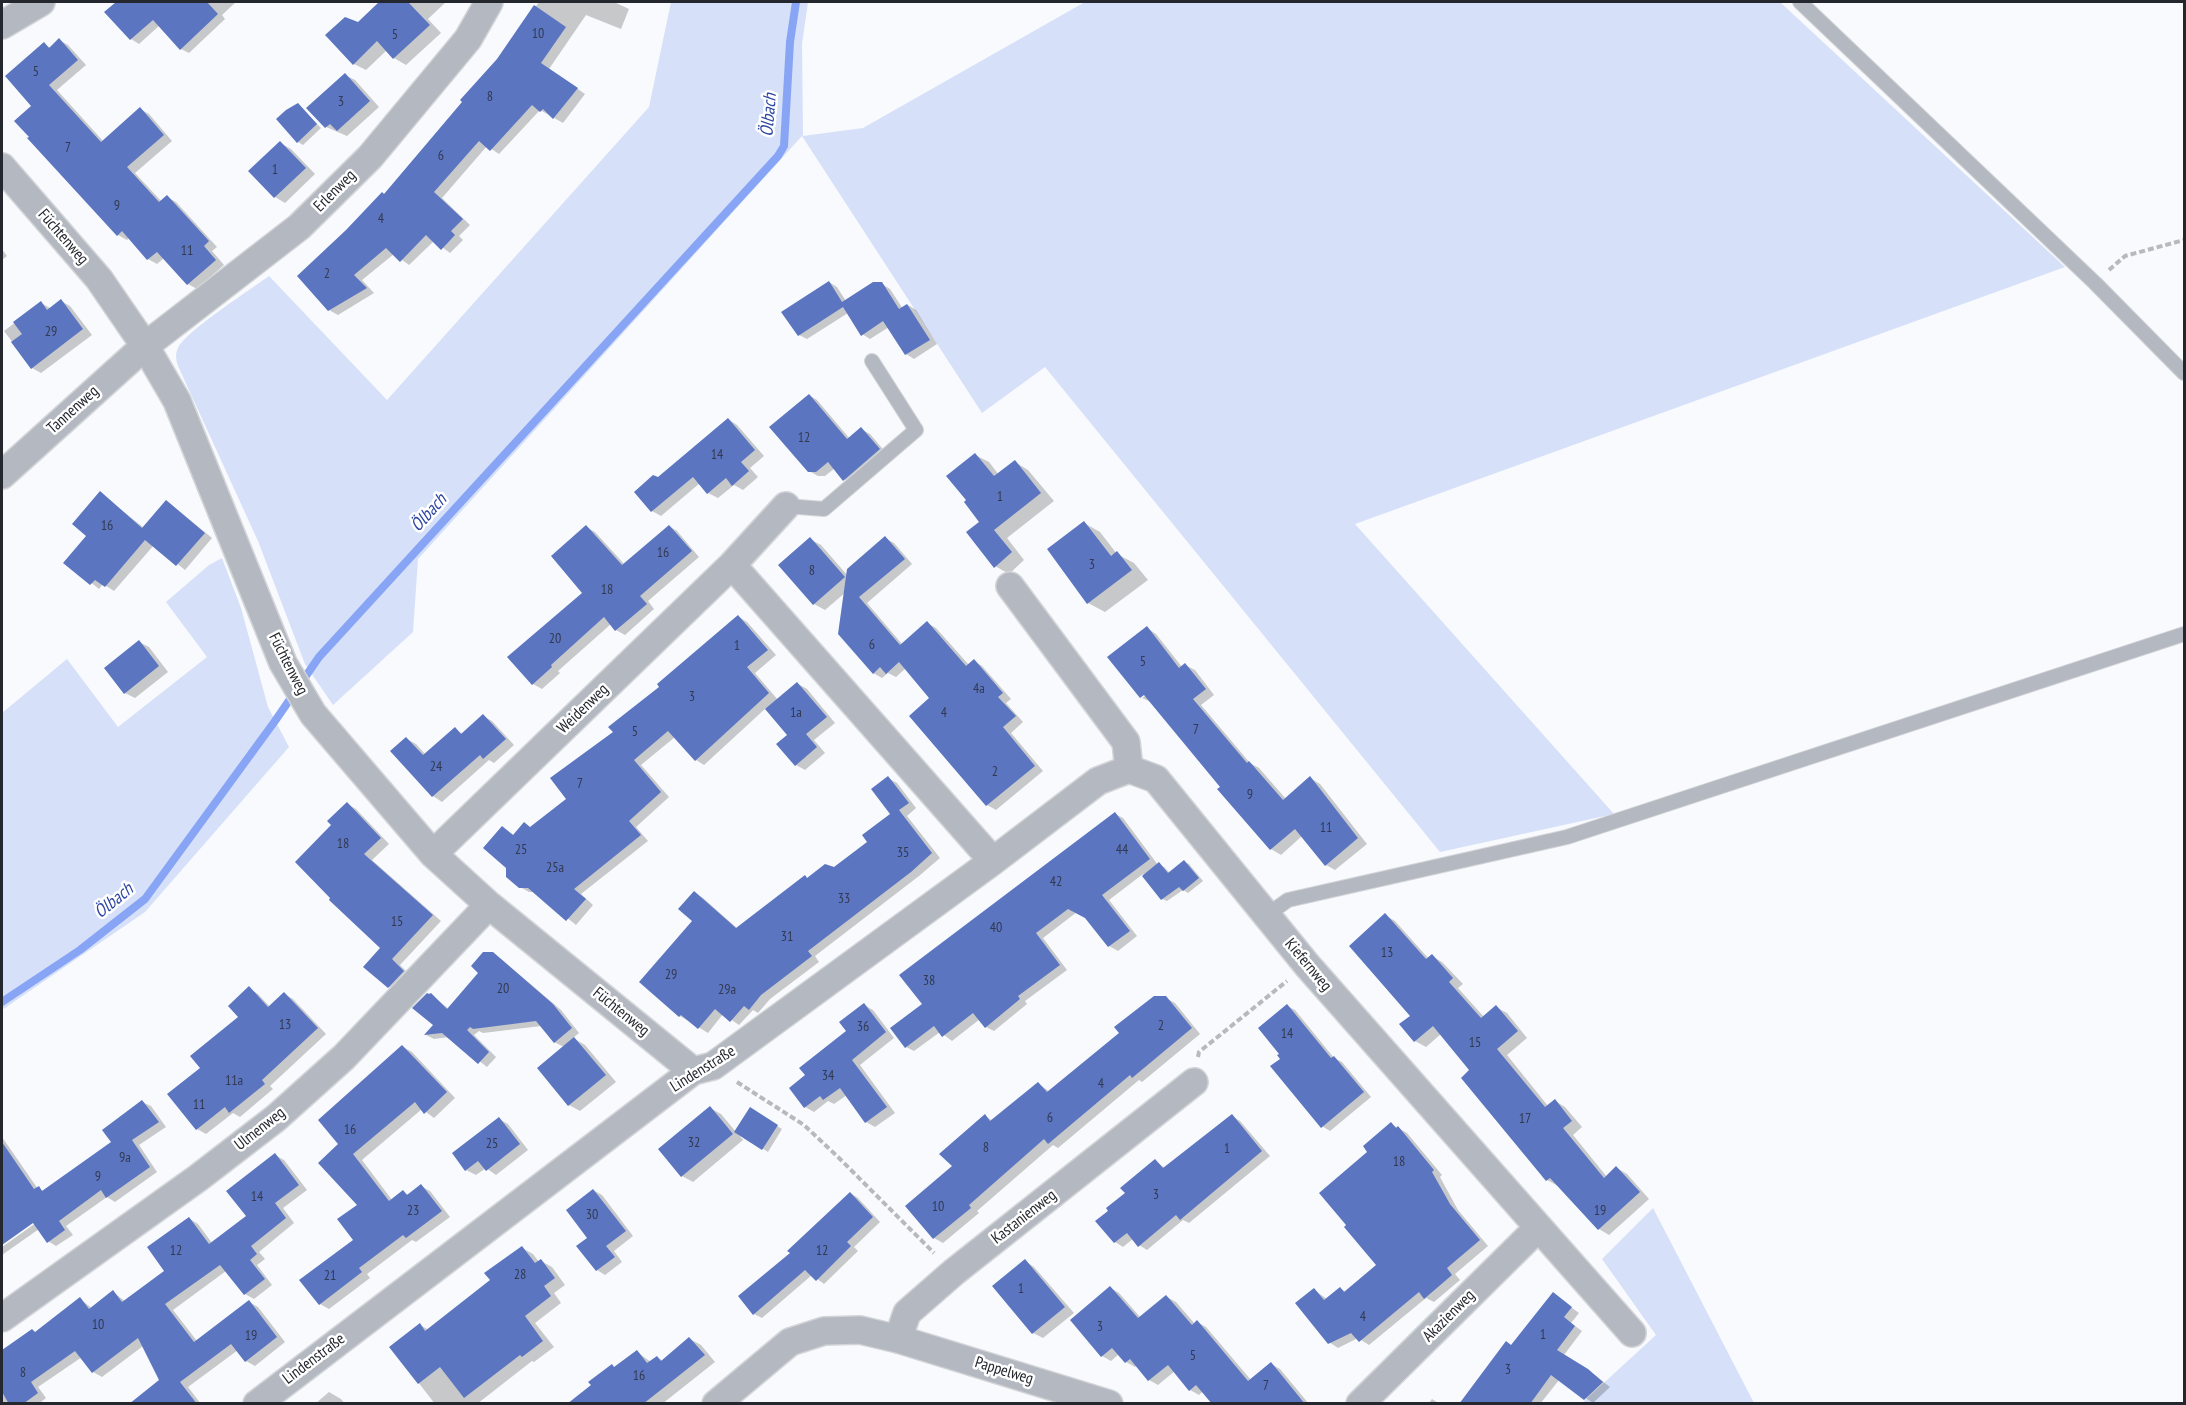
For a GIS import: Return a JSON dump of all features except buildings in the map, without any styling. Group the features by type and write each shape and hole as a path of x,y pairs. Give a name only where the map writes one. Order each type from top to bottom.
{"street":[{"path":"2,25 41,2"},
{"name":"Erlenweg","path":"145,346 299,227 370,157 468,39 489,2"},
{"name":"Füchtenweg","path":"2,167 99,279 145,346 177,401 284,663 313,714 433,854 489,905 703,1069"},
{"name":"Tannenweg","path":"2,474 145,346"},
{"name":"Weidenweg","path":"433,854 732,565 786,506"},
{"path":"732,565 993,861"},
{"path":"1010,586 1126,742 1129,769"},
{"name":"Lindenstraße","path":"256,1404 703,1069 993,861 1098,781 1129,769"},
{"name":"Kiefernweg","path":"1129,769 1156,779 1307,965 1632,1333"},
{"name":"Ulmenweg","path":"2,1318 198,1178 276,1118 344,1057 489,905"},
{"name":"Kastanienweg","path":"898,1338 907,1313 954,1272 1194,1082"},
{"name":"Akazienweg","path":"1360,1404 1538,1228"},
{"path":"716,1404 790,1342 824,1331 860,1330 898,1338"},
{"name":"Pappelweg","path":"898,1338 1109,1404"}],"lane":[{"path":"1800,2 2095,283 2184,373"},
{"path":"786,506 824,509 916,430 872,361"},
{"path":"1267,915 1288,900 1567,837 2184,634"}],"path":[{"path":"2095,283 2125,256 2184,240"},
{"path":"1194,1082 1199,1052 1307,965"},
{"path":"703,1069 804,1125 954,1272"}],"shaded area":[{"path":"671,2 808,2 802,44 803,136 863,128 1085,2 1780,2 2065,267 1355,524 1614,814 1440,852 1045,367 982,413 802,136 418,559 413,632 333,705 305,664 258,541 178,366 176,352 183,341 205,321 269,276 387,400 649,107"},
{"path":"222,558 241,608 268,707 289,747 145,912 2,1010 2,713 67,659 118,727 207,657 166,602 209,565"},
{"path":"1653,1208 1754,1403 1582,1403 1656,1335 1602,1259"}],"waterway":[{"name":"Ölbach","path":"2,1002 80,950 145,899 319,657 778,156 784,146 790,42 796,2"}]}
